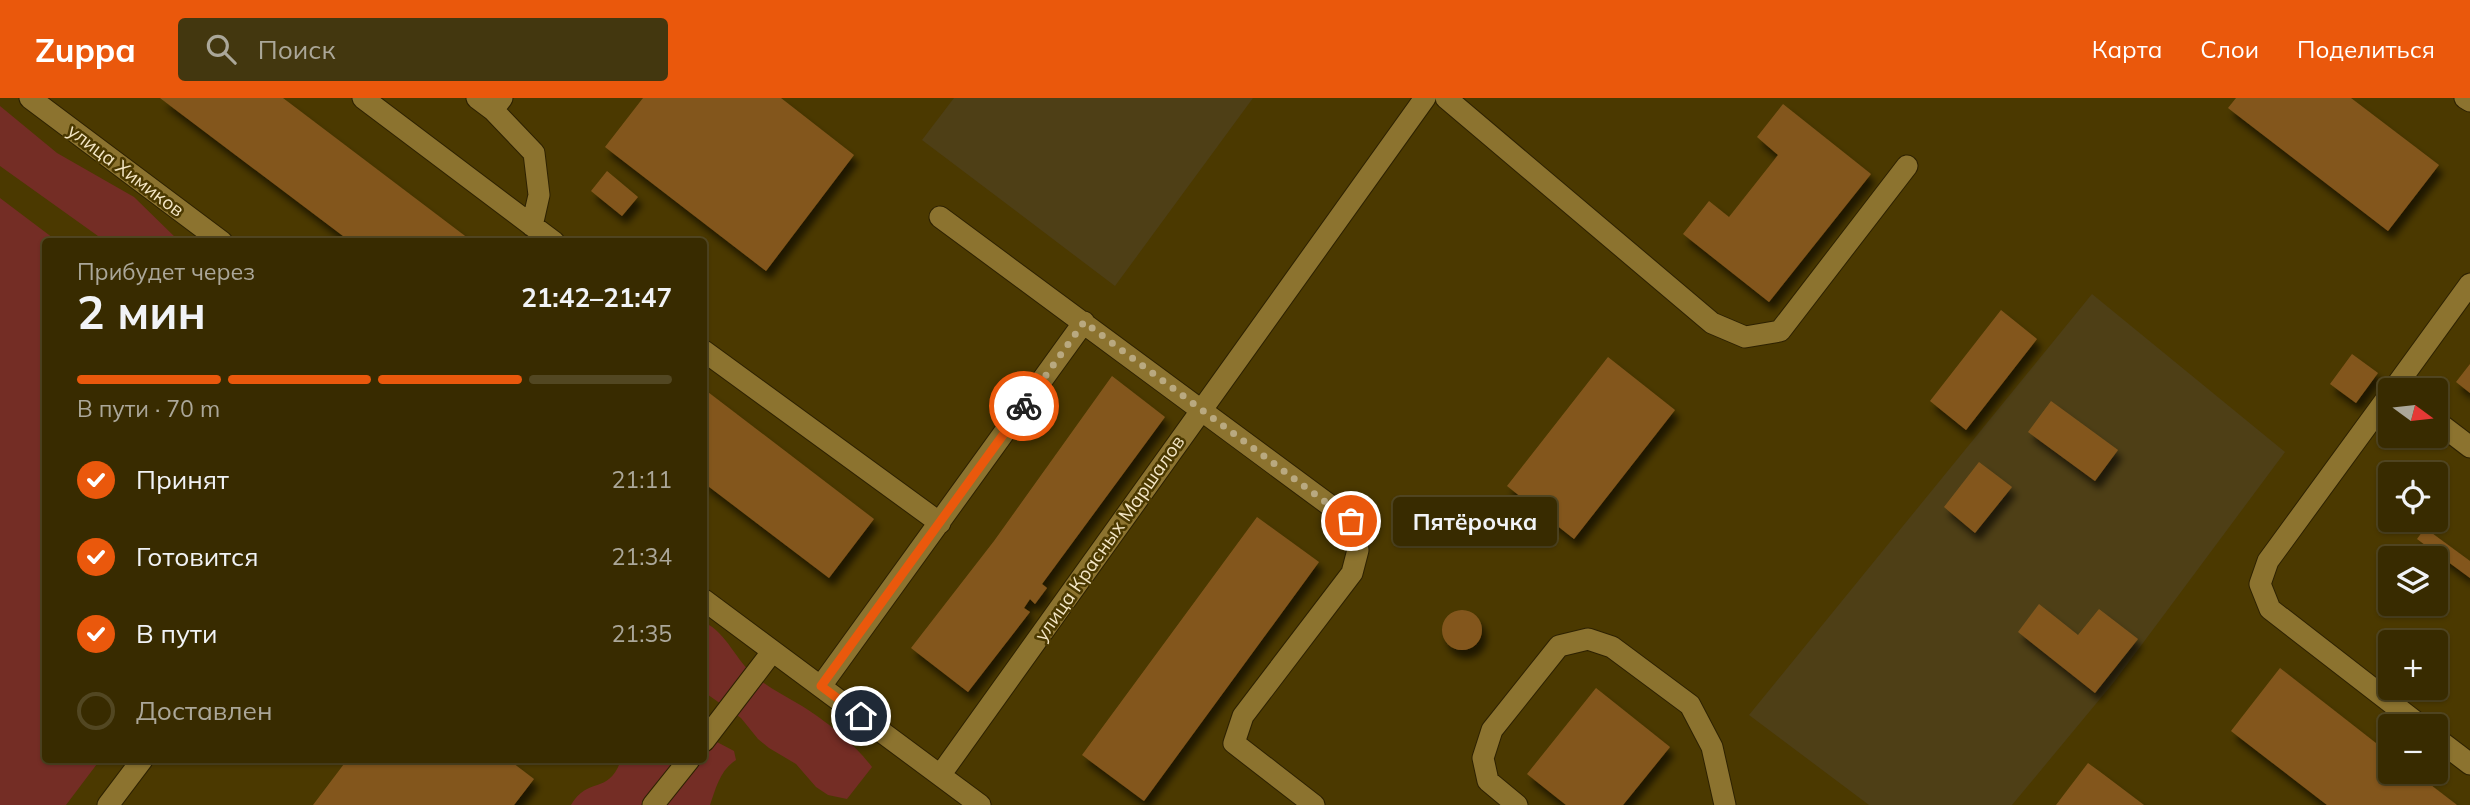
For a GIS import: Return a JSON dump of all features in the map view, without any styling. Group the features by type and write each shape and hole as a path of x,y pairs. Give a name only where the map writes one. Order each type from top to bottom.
{"street":[{"name":"улица Химиков","path":"30,98 217,238"},
{"path":"363,98 548,238"},
{"name":"улица Красных Маршалов","path":"941,774 1425,98"},
{"path":"1446,98 1712,323 1745,337 1780,331 1907,166"},
{"path":"2465,98 2470,102"},
{"path":"491,102 534,153 539,195 532,226"},
{"path":"940,217 1351,521 1358,550 1352,573 1242,716 1234,743 1314,805"},
{"path":"2403,378 2470,284"},
{"path":"821,686 1084,322"},
{"path":"707,353 940,523"},
{"path":"2378,413 2268,561 2260,584 2270,609 2406,714"},
{"path":"2448,430 2470,447"},
{"path":"707,602 980,805"},
{"path":"1517,805 1488,781 1483,758 1492,730 1559,646 1588,639 1612,647 1690,705 1712,747 1725,805"},
{"path":"707,737 772,652"},
{"path":"2448,747 2470,764"},
{"path":"108,805 140,763"},
{"path":"653,805 687,763"}],"shaded area":[{"path":"954,98 1253,98 1115,286 922,140"},
{"path":"0,106 57,153 134,197 176,238 101,238 0,166"},
{"path":"0,198 53,238 42,238 42,763 98,763 66,805 0,805"},
{"path":"2092,294 2285,452 2114,682 2012,805 1869,805 1749,715"},
{"path":"707,624 719,633 756,677 821,719 849,742 872,767 847,799 828,795 816,787 796,764 758,739 741,718 707,694"},
{"path":"707,731 717,742 734,751 736,760 722,774 710,805 571,805 585,790 604,782 616,771 620,763 707,763"}],"building":[{"path":"160,98 283,98 468,238 346,238"},
{"path":"643,98 781,98 854,155 766,271 605,147"},
{"path":"2236,98 2351,98 2439,165 2388,231 2228,108"},
{"path":"1783,104 1871,174 1769,302 1683,234 1709,201 1729,217 1778,155 1757,137"},
{"path":"607,171 638,197 622,216 591,191"},
{"path":"2001,310 2037,339 1966,430 1930,401"},
{"path":"2352,354 2378,373 2356,403 2330,384"},
{"path":"1608,357 1675,410 1574,539 1507,486"},
{"path":"2470,364 2470,393 2456,382"},
{"path":"1112,376 1165,417 1042,584 1047,588 1035,604 1030,599 1024,608 1030,612 968,692 911,648 994,541"},
{"path":"707,391 874,519 829,578 707,485"},
{"path":"2051,401 2118,450 2095,481 2028,432"},
{"path":"1979,462 2012,487 1975,533 1944,507"},
{"path":"1257,517 1319,562 1144,801 1082,755"},
{"path":"2422,532 2430,532 2470,561 2470,578 2448,562 2448,546 2427,546 2417,539"},
{"path":"2039,604 2078,635 2099,609 2138,639 2095,693 2018,632"},
{"path":"1462,610 1476,616 1482,630 1476,644 1462,650 1448,644 1442,630 1448,616"},
{"path":"2280,668 2378,745 2378,784 2430,784 2457,805 2327,805 2231,731"},
{"path":"1596,688 1670,747 1623,805 1566,805 1527,774"},
{"path":"345,763 513,763 534,779 514,805 313,805"},
{"path":"2088,763 2103,774 2144,805 2056,805"}],"way so far":[{"path":"1024,406 1084,322 1351,521"}],"place":[{"name":"Пятёрочка","path":"1351,521"}],"route":[{"path":"861,716 821,686 1024,406"}]}
